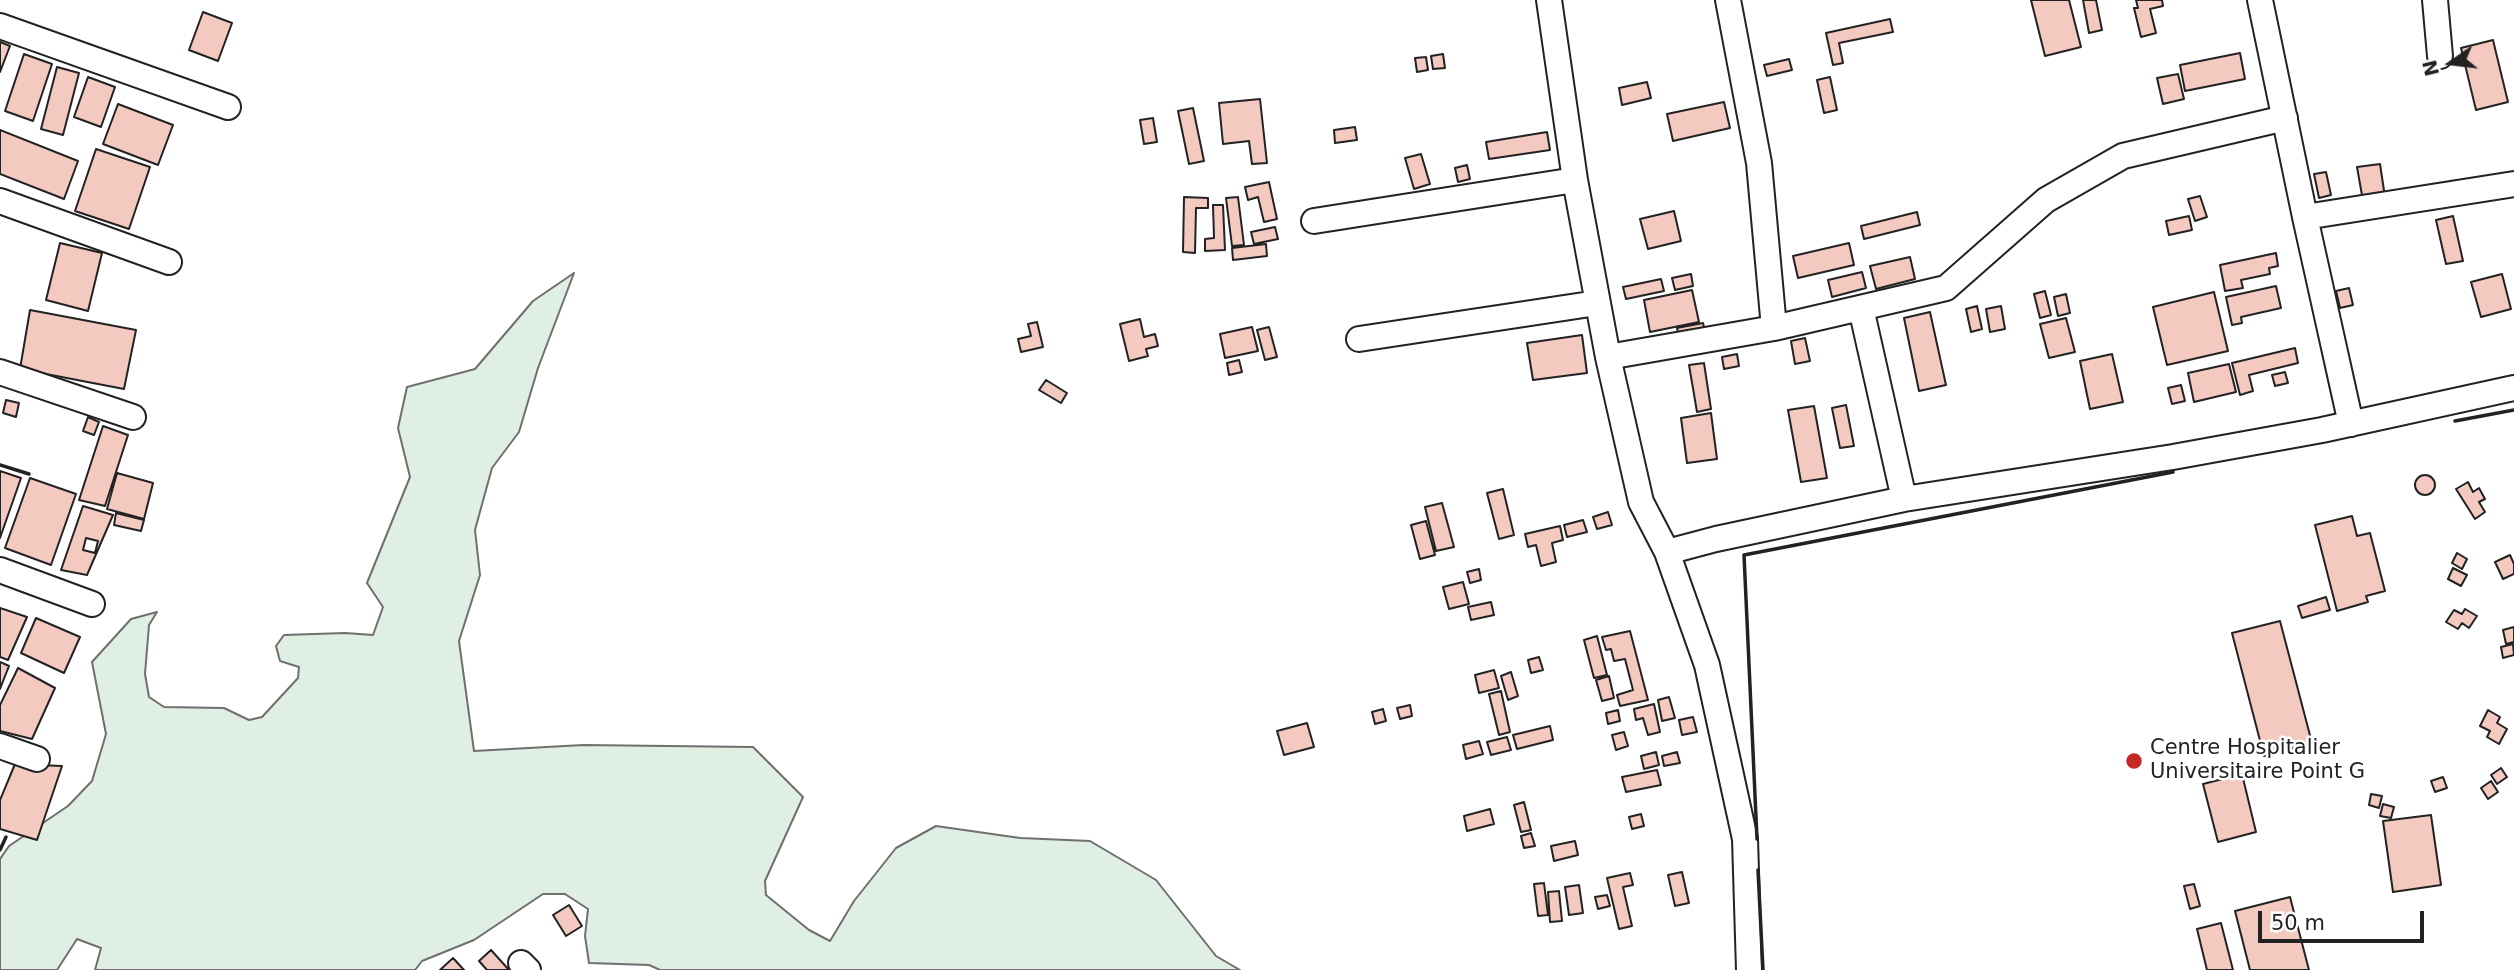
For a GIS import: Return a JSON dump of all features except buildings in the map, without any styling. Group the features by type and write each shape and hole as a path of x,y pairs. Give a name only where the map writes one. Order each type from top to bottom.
{"street":[{"path":"1549,0 1575,180 1597,303 1641,502 1667,552 1707,665 1745,839 1749,970"},
{"path":"1728,0 1759,163 1774,328"},
{"path":"2260,0 2351,424"},
{"path":"2435,0 2440,56"},
{"path":"0,26 228,107"},
{"path":"1608,357 1774,328 1946,288 2046,200 2123,156 2285,118"},
{"path":"1314,221 1575,180"},
{"path":"2305,217 2514,184"},
{"path":"0,201 169,262"},
{"path":"1359,339 1597,303"},
{"path":"1861,308 1904,499"},
{"path":"0,372 134,417"},
{"path":"1667,552 1904,499 2173,457 2351,424 2514,388"},
{"path":"0,570 92,604"},
{"path":"0,746 37,760"}],"green space":[{"path":"574,273 538,368 519,432 492,468 475,530 480,575 459,641 474,751 583,745 753,747 803,797 765,881 766,895 809,930 830,941 854,901 896,848 936,826 1020,838 1090,841 1156,880 1216,956 1240,970 660,970 649,965 589,963 585,936 588,909 565,894 543,894 474,940 422,961 415,970 95,970 101,948 77,939 57,970 0,970 0,859 9,846 68,806 92,781 106,734 92,662 131,619 157,612 149,625 145,674 149,697 164,707 224,708 249,720 262,717 298,678 299,667 280,661 276,646 284,635 373,635 383,607 367,583 410,477 398,428 407,387 475,369 533,301"}],"wall":[{"path":"2455,421 2514,410"},
{"path":"0,465 29,474"},
{"path":"1757,839 1744,555 2173,472"},
{"path":"0,850 6,837"},
{"path":"1758,870 1763,970"}],"place":[{"name":"Centre Hospitalier Universitaire Point G","path":"2134,761"}]}
